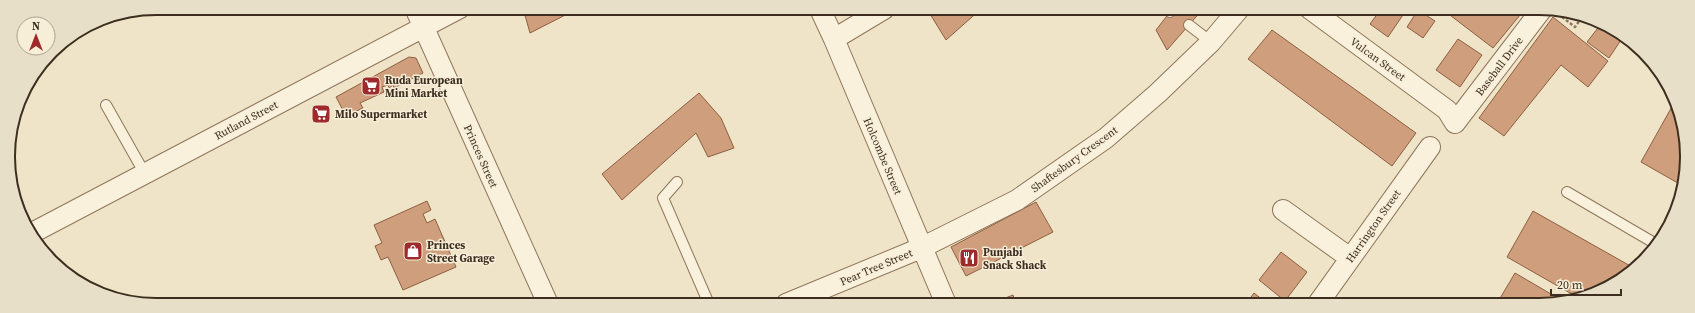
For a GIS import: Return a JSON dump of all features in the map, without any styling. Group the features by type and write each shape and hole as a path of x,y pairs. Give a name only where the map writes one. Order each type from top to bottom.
{"street":[{"name":"Princes Street","path":"418,15 545,298"},
{"name":"Rutland Street","path":"36,231 447,15"},
{"name":"Holcombe Street","path":"823,15 943,298"},
{"path":"834,39 874,15"},
{"name":"Shaftesbury Crescent","path":"922,248 1017,200 1106,138 1158,93 1211,42 1234,15"},
{"name":"Vulcan Street","path":"1318,15 1451,116"},
{"name":"Baseball Drive","path":"1451,116 1546,15"},
{"name":"Harrington Street","path":"1321,298 1430,147"},
{"path":"1283,210 1350,258"},
{"name":"Pear Tree Street","path":"801,298 922,248"}],"lane":[{"path":"1189,25 1211,42"},
{"path":"106,105 145,174"},
{"path":"677,182 663,198 706,298"},
{"path":"1567,192 1652,242"}],"path":[{"path":"1558,16 1575,27 1579,21"}],"building":[{"path":"525,15 565,15 530,33"},
{"path":"931,15 974,15 946,40"},
{"path":"1168,15 1198,15 1167,50 1156,30"},
{"path":"1377,15 1403,15 1388,37 1370,24"},
{"path":"1415,15 1426,15 1435,21 1423,38 1407,27"},
{"path":"1450,15 1520,15 1493,48"},
{"path":"1553,17 1608,61 1588,87 1561,65 1504,136 1479,118"},
{"path":"1598,28 1620,41 1609,58 1587,42"},
{"path":"1272,30 1416,133 1392,166 1248,59"},
{"path":"1458,39 1482,55 1460,87 1436,70"},
{"name":"Ruda European Mini Market","path":"409,57 416,58 423,73 394,88 393,85 389,88 388,85 382,87 384,92 360,103 363,108 346,116 336,97"},
{"path":"699,93 721,118 734,148 708,157 696,133 622,200 602,174"},
{"path":"1671,108 1680,147 1680,166 1677,183 1641,162"},
{"name":"Princes Street Garage","path":"427,201 431,210 423,214 427,223 435,219 456,267 403,290 388,257 381,260 375,246 382,243 374,225"},
{"path":"1036,202 1053,232 966,276 951,247"},
{"path":"1533,211 1629,265 1609,279 1593,287 1571,294 1507,257"},
{"path":"1281,252 1307,272 1287,298 1281,298 1259,280"},
{"path":"1515,273 1556,297 1548,298 1500,298"},
{"path":"1254,293 1260,298 1250,298"},
{"path":"1013,295 1014,298 1005,298"}],"place":[{"name":"Ruda European Mini Market","path":"371,86"},
{"name":"Milo Supermarket","path":"321,114"},
{"name":"Princes Street Garage","path":"413,251"},
{"name":"Punjabi Snack Shack","path":"969,258"}]}
